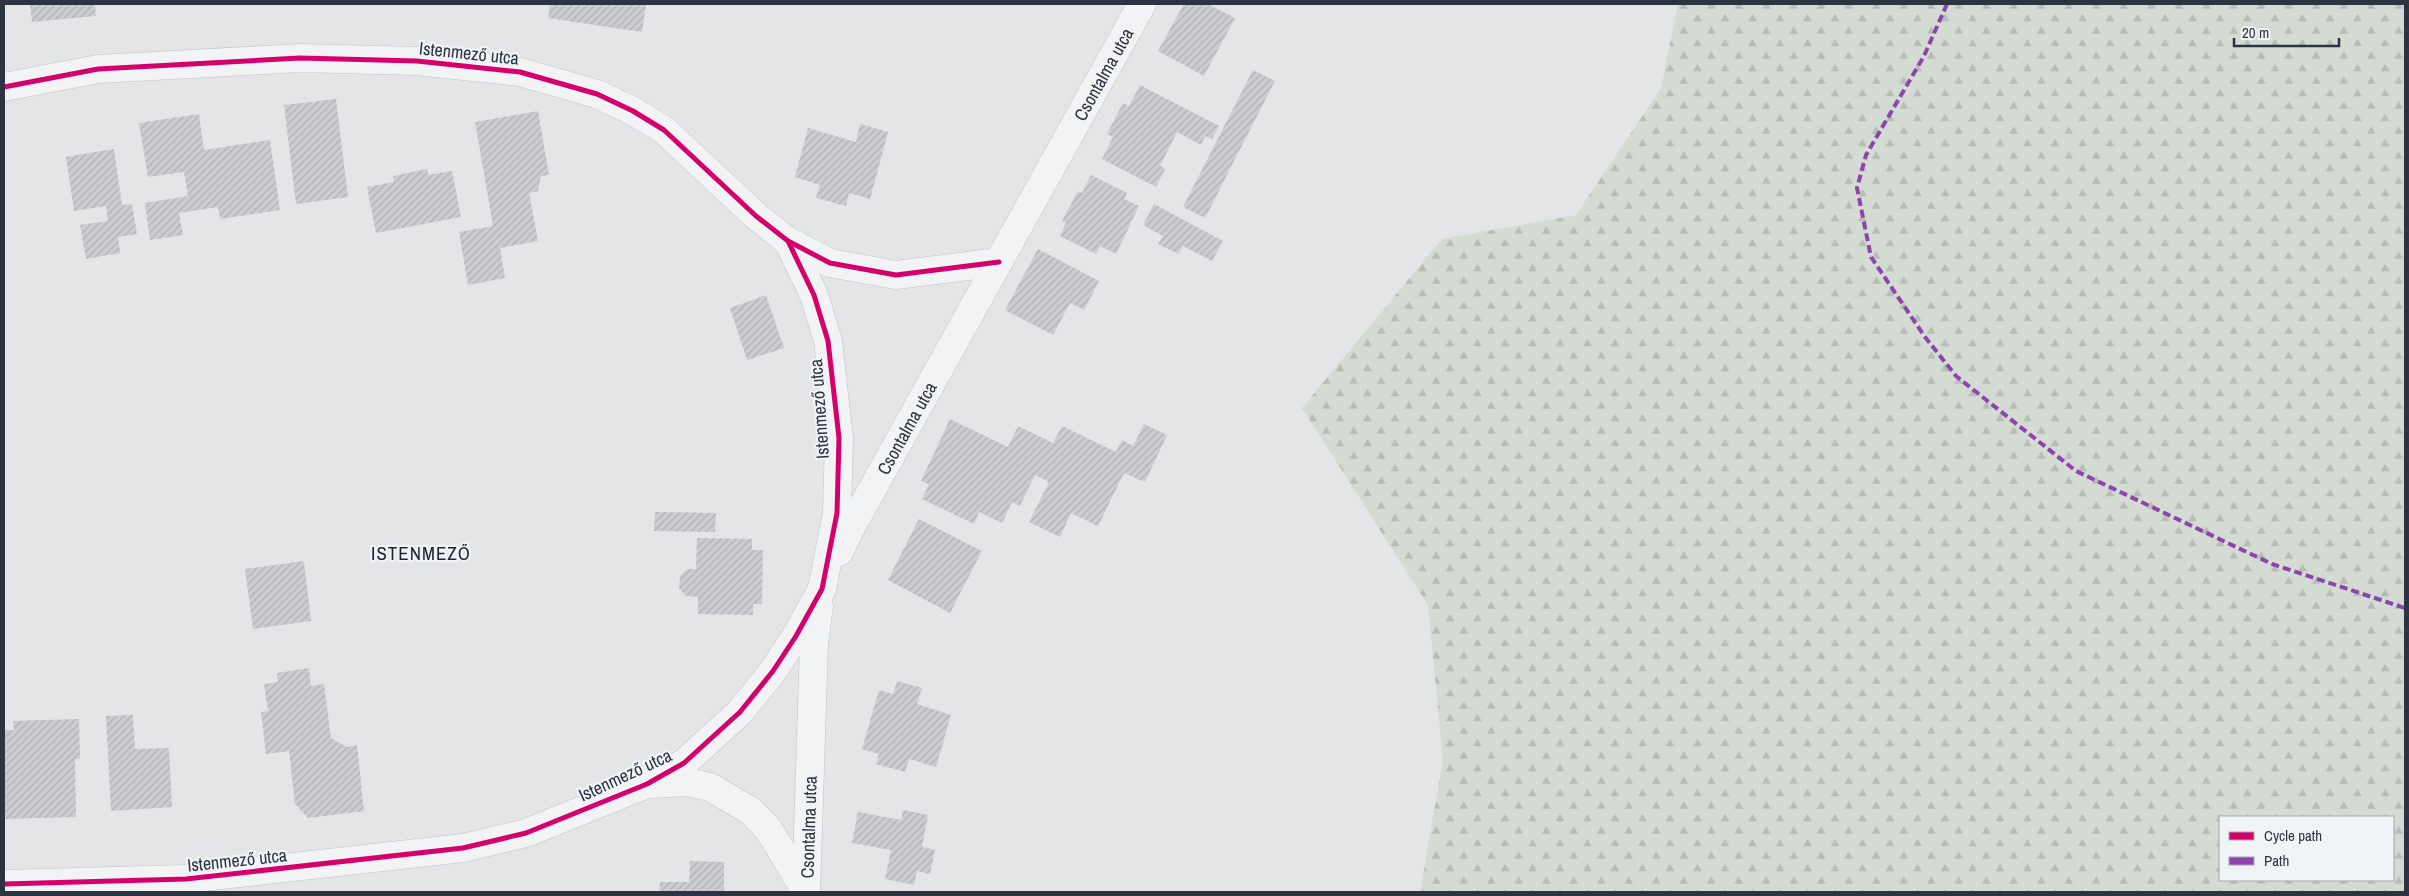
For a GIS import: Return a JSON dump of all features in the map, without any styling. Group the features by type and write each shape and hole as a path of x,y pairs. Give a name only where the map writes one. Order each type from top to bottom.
{"street":[{"name":"Csontalma utca","path":"806,892 814,644 822,589 848,531 1142,4"},
{"name":"Istenmező utca","path":"4,87 98,69 300,58 417,61 520,72 597,94 633,111 664,130 756,216 788,241 830,263 896,275 999,262"},
{"name":"Istenmező utca","path":"4,884 186,879 463,848 526,833 647,784 684,763 740,712 781,659 822,589 837,513 839,438 828,342 816,304 788,241"},
{"path":"647,784 687,782 710,787 737,801 751,811 769,830 806,892"}],"green space":[{"path":"1678,4 2405,4 2405,892 1420,892 1443,760 1428,605 1302,408 1442,239 1576,215 1661,88"}],"building":[{"path":"30,4 95,4 96,16 32,22"},
{"path":"550,4 646,4 642,32 548,18"},
{"path":"1184,4 1208,4 1235,18 1204,76 1158,51"},
{"path":"1253,70 1275,81 1205,218 1183,207"},
{"path":"1140,85 1219,126 1212,139 1205,136 1201,145 1177,132 1160,166 1165,169 1156,187 1102,159 1113,137 1107,134 1123,103 1129,106"},
{"path":"336,99 348,197 296,204 284,105"},
{"path":"538,111 549,175 541,176 538,191 529,193 538,241 500,248 505,278 468,285 459,232 493,226 475,122"},
{"path":"199,114 204,150 270,140 280,210 220,219 218,207 179,213 183,235 150,240 145,203 188,196 184,172 148,177 139,123"},
{"path":"860,124 888,132 870,199 849,193 846,206 816,198 820,185 795,177 808,128 856,142"},
{"path":"114,149 122,205 132,204 137,234 118,237 120,253 86,259 80,225 108,221 106,206 74,211 66,157"},
{"path":"427,169 428,175 452,171 461,217 376,233 367,187 394,182 393,176"},
{"path":"1091,175 1127,193 1124,199 1139,206 1116,254 1100,246 1096,254 1060,236 1066,223 1062,221 1078,191 1082,193"},
{"path":"1154,204 1223,241 1212,261 1183,246 1178,254 1158,244 1163,236 1143,225"},
{"path":"1038,249 1099,281 1084,310 1070,303 1053,335 1005,310"},
{"path":"766,295 784,348 747,360 730,308"},
{"path":"950,419 1008,447 1018,426 1053,443 1062,426 1116,452 1122,440 1133,446 1144,424 1167,435 1145,482 1124,473 1098,526 1071,513 1060,537 1029,522 1049,482 1035,475 1020,506 1012,502 1002,523 979,512 974,524 922,499 929,484 921,481"},
{"path":"655,512 716,513 715,532 654,531"},
{"path":"919,519 982,551 950,613 888,580"},
{"path":"697,538 752,539 752,550 763,550 762,604 753,604 753,615 698,614 698,597 686,596 679,588 680,576 687,569 696,569"},
{"path":"304,561 311,621 253,629 245,569"},
{"path":"309,668 311,686 324,684 331,738 347,747 357,745 364,811 308,818 295,804 289,751 266,754 261,712 268,711 264,684 278,682 277,673"},
{"path":"897,681 922,688 917,704 951,715 936,767 909,759 905,772 876,764 879,754 862,749 879,690 893,694"},
{"path":"133,715 135,749 169,748 172,807 111,811 106,716"},
{"path":"79,719 80,759 75,759 76,817 4,819 4,730 14,730 13,721"},
{"path":"903,810 928,815 922,847 935,850 930,874 917,871 914,885 885,879 891,850 852,843 858,812 901,820"},
{"path":"690,861 724,862 724,892 659,892 660,882 689,882"}],"marked path":[{"path":"1947,4 1924,56 1866,155 1857,188 1871,257 1925,337 1956,376 2076,471 2272,564 2405,608"}],"cycle path":[{"path":"4,87 98,69 300,58 417,61 520,72 597,94 633,111 664,130 756,216 788,241 830,263 896,275 999,262"},
{"path":"4,884 186,879 463,848 526,833 647,784 684,763 740,712 773,671 796,636 822,589 837,513 839,438 828,341 814,295 788,241"}],"district":[{"name":"ISTENMEZŐ","path":"421,553"}]}
